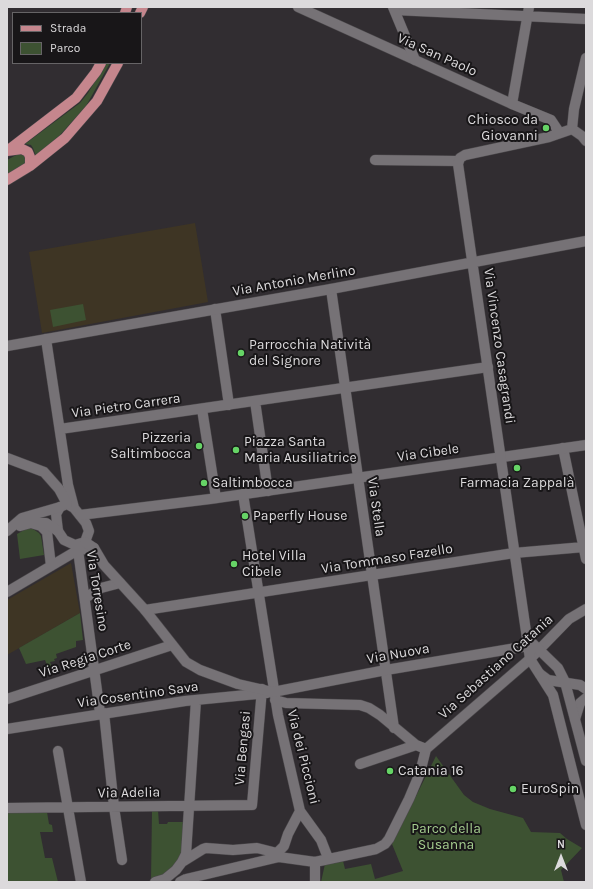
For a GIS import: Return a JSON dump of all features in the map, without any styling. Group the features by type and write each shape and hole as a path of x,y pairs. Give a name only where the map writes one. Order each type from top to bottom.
{"main road":[{"path":"7,151 76,98 96,72 100,64"},
{"path":"7,180 30,166 65,138 97,101 117,64"},
{"path":"7,151 22,149 28,152 30,157 30,166"}],"street":[{"name":"Via San Paolo","path":"298,7 512,104 551,120 559,132"},
{"path":"415,60 394,8 528,11 586,19"},
{"path":"512,104 528,11"},
{"path":"572,129 574,109 586,58"},
{"path":"375,160 458,161 465,156 549,137 559,132 572,129 586,141"},
{"name":"Via Vincenzo Casagrandi","path":"458,161 530,659"},
{"name":"Via Antonio Merlino","path":"7,346 330,289 586,241"},
{"name":"Via Stella","path":"330,289 394,728"},
{"path":"215,309 228,401"},
{"path":"46,339 68,485 70,508"},
{"path":"272,490 258,400 488,367"},
{"name":"Via Pietro Carrera","path":"60,429 199,409 228,401 258,400"},
{"path":"199,409 216,498"},
{"name":"Via Cibele","path":"7,531 22,518 70,508 216,498 244,499 272,490 586,445"},
{"path":"563,448 582,518 586,559"},
{"path":"7,458 44,472 59,489 70,508 86,523 89,531 85,542 76,547 68,555 7,592"},
{"name":"Via dei Piccioni","path":"244,499 274,696 300,810 321,840 328,858"},
{"path":"58,531 56,514 70,508"},
{"path":"7,531 31,523 46,523 58,531 64,540 68,555"},
{"path":"31,523 41,526 47,532 51,566"},
{"path":"64,540 76,547 94,548"},
{"path":"85,542 94,548 104,565 145,610 186,662 200,670 229,682 262,691 286,703 360,705 369,708 380,715 416,745 426,749 414,790 389,839 385,844 376,849 328,858 315,862 278,855 257,848 233,850 206,848 184,858"},
{"name":"Via Torresino","path":"76,547 85,598 94,670 102,713 122,860"},
{"name":"Via Tommaso Fazello","path":"145,610 514,553 584,547"},
{"path":"85,598 101,588 120,583"},
{"name":"Via Sebastiano Catania","path":"426,749 540,650 569,619 586,608"},
{"path":"527,642 540,650 558,668 565,682 586,762"},
{"name":"Via Nuova","path":"274,696 386,670 527,642"},
{"name":"Via Regia Corte","path":"7,699 172,645"},
{"path":"530,659 553,695 586,824"},
{"path":"538,673 548,680 580,685 586,689"},
{"name":"Via Cosentino Sava","path":"7,729 102,713 262,691"},
{"name":"Via Bengasi","path":"252,805 262,691"},
{"path":"575,719 580,703 586,698"},
{"path":"155,882 165,879 176,870 184,858 196,700"},
{"path":"260,716 278,715"},
{"path":"360,764 416,745"},
{"path":"58,751 81,882"},
{"name":"Via Adelia","path":"7,808 252,805"},
{"path":"180,882 186,879 278,855 284,846 288,834 300,810"},
{"path":"315,862 315,882"}],"shaded area":[{"path":"195,223 208,302 42,333 29,252"},
{"path":"71,563 80,613 7,655 7,600"}],"green space":[{"path":"105,64 109,64 86,106 60,135 36,156 31,145 25,144 80,103 88,93"},
{"path":"18,154 24,155 26,161 25,165 7,174 7,160"},
{"path":"83,304 86,320 53,327 50,310"},
{"path":"26,529 33,529 39,533 41,536 44,555 20,559 17,534"},
{"path":"80,613 83,640 76,641 76,647 56,654 57,658 54,659 55,661 50,662 52,667 48,668 45,660 26,664 19,648"},
{"name":"Parco della Susanna","path":"436,756 464,795 473,802 490,809 523,818 531,832 560,833 582,848 561,870 564,882 321,882 325,864 343,861 345,869 371,864 375,879 403,871 392,844"},
{"path":"158,810 159,824 167,824 168,822 184,822 182,853 173,869 151,881 152,811"},
{"path":"47,812 49,824 52,825 53,832 40,832 45,858 52,858 58,882 7,882 7,813"}],"place":[{"name":"Chiosco da Giovanni","path":"546,128"},
{"name":"Parrocchia Natività del Signore","path":"241,353"},
{"name":"Pizzeria Saltimbocca","path":"199,446"},
{"name":"Piazza Santa Maria Ausiliatrice","path":"236,450"},
{"name":"Farmacia Zappalà","path":"517,468"},
{"name":"Saltimbocca","path":"204,483"},
{"name":"Paperfly House","path":"245,516"},
{"name":"Hotel Villa Cibele","path":"234,564"},
{"name":"Catania 16","path":"390,771"},
{"name":"EuroSpin","path":"513,789"}]}
